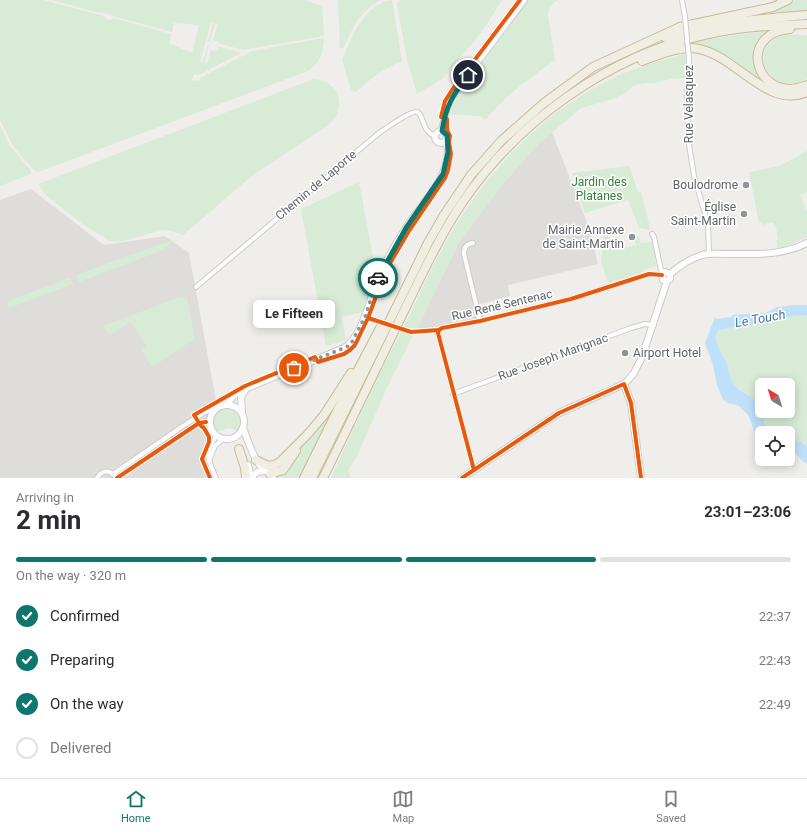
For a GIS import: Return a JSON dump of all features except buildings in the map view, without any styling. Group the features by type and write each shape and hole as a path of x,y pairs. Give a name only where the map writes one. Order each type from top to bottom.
{"highway":[{"path":"312,478 428,243 456,197 472,175 501,141 544,103 593,67 680,27 773,7 788,0"},
{"path":"638,45 696,29 726,23 807,15"},
{"path":"322,478 424,271 446,230 473,188 497,159 539,118 577,90 614,69 659,48 703,35 760,26 807,24"},
{"path":"807,28 780,30 768,36 760,46 757,58 758,66 765,79 779,88 789,90 807,85"},
{"path":"614,69 661,54 692,48 711,52 765,88 774,92 792,96 807,92"},
{"path":"304,478 374,339 394,303 407,284"},
{"path":"269,474 283,470 307,435 329,409 346,380 374,339"},
{"path":"256,460 265,465 276,464 307,435"},
{"path":"239,449 246,468 246,478"}],"street":[{"path":"442,131 446,111 452,96 524,0"},
{"name":"Rue Velasquez","path":"682,0 689,59 687,94 688,138 694,176 708,224 709,254"},
{"name":"Chemin de Laporte","path":"196,288 378,133 412,112 418,112 420,114 426,129 430,134 435,136 437,141 443,141"},
{"path":"435,136 438,132 442,131"},
{"path":"227,405 233,396 246,389 344,348 352,342 365,317 383,267 406,228 440,180 447,159 443,141 446,134 442,131"},
{"path":"462,478 558,413 624,384 632,376 638,366 654,325 667,281 670,279 660,270 654,237 652,234"},
{"path":"473,243 466,246 464,254 480,321"},
{"path":"665,274 690,260 709,254 774,254 785,252 807,243"},
{"name":"Rue René Sentenac","path":"474,470 453,394 438,333 439,330 442,328 480,321 571,299 649,274 665,274"},
{"name":"Rue Joseph Marignac","path":"453,394 631,328 646,324 654,325"},
{"path":"624,384 631,403 641,478"},
{"path":"246,389 241,397 244,420 243,428 256,460 269,474"},
{"path":"113,474 205,412 227,405 236,407 242,413"},
{"path":"217,408 212,413 210,423 212,430 216,436 227,439 239,449 247,462 251,478"},
{"path":"97,478 102,472 110,472 116,478 199,423 210,423"},
{"path":"209,461 215,446 238,435 243,428"},
{"path":"216,436 208,451 209,461 216,478"},
{"path":"251,478 257,472 269,474"}],"shaded area":[{"path":"552,132 588,225 598,264 508,285 510,296 480,304 483,317 437,327 417,329 458,244 500,187 536,146"},
{"path":"31,189 104,245 165,236 189,253 217,406 211,412 208,422 213,438 209,461 216,478 0,478 0,200"}],"green space":[{"path":"0,0 43,0 104,16 106,19 110,20 113,18 171,34 169,43 192,53 199,26 174,23 172,32 112,16 111,14 96,12 52,0 305,0 322,6 324,36 243,50 221,44 213,40 218,24 215,23 210,42 208,41 213,23 211,22 200,62 203,62 208,44 205,63 207,63 211,50 215,51 219,47 241,53 199,75 194,74 192,80 199,81 200,78 252,51 324,38 323,48 319,61 308,71 38,172 33,169 13,146 0,120"},
{"path":"338,0 380,0 362,15 350,33 344,47 340,49"},
{"path":"392,0 402,61 378,74 356,92 351,90 342,60 350,42 360,23 373,8"},
{"path":"400,0 502,0 483,30 443,78 417,94 408,64 397,4"},
{"path":"529,0 559,0 554,2 551,6 548,15 555,60 527,80 486,119 479,116 450,114 456,98"},
{"path":"796,0 807,0 807,11 772,12"},
{"path":"770,31 757,46 755,57 757,70 760,77 756,78 734,61 716,51 692,44 693,42 735,35"},
{"path":"807,35 807,79 794,83 783,82 773,78 763,61 764,52 769,44 782,36"},
{"path":"685,54 686,78 644,83 633,86 627,92 613,99 581,108 536,146 500,187 458,244 417,329 404,327 435,262 456,225 489,179 528,137 572,102 596,87 637,68"},
{"path":"314,79 327,83 336,91 339,102 336,116 332,121 326,127 254,174 183,235 163,230 123,241 115,242 108,240 81,223 46,195 38,184"},
{"path":"0,126 10,146 31,171 31,174 0,186"},
{"path":"807,151 807,192 800,195 807,212 807,237 778,249 776,227 773,222 762,225 762,223 759,223 749,172 780,166"},
{"name":"Jardin des Platanes","path":"629,166 638,192 641,191 650,228 649,230 639,228 628,200 585,213 572,173"},
{"path":"359,182 376,273 362,312 342,317 346,340 326,346 301,209"},
{"name":"Jardin des Platanes","path":"609,235 612,250 636,245 634,237 639,236 641,243 652,242 654,246 656,266 645,269 643,272 608,283 601,261 603,237"},
{"path":"176,240 161,251 79,282 76,275 161,244"},
{"path":"70,278 73,284 9,308 8,301"},
{"path":"180,297 187,297 195,339 152,367 141,350 147,346 130,322 110,335 103,326"},
{"path":"795,315 807,315 807,447 801,442 795,440 795,426 766,426 763,418 795,418 795,378 755,378 755,400 732,382 727,364 718,347 716,339 719,330 734,326 764,323"},
{"path":"402,331 414,334 385,392 356,458 348,470 351,478 331,478 378,376"},
{"path":"333,406 336,407 300,478 278,478 278,476 282,475 288,470 304,444"},
{"path":"226,407 231,408 239,415 240,422 238,431 229,428 217,432 214,428 214,417 218,411"}],"water":[{"name":"Le Touch","path":"807,305 807,315 790,316 763,323 719,330 717,334 716,339 718,347 727,364 732,382 740,390 755,400 755,418 763,418 766,426 755,426 755,434 749,416 739,406 723,400 717,385 713,365 705,343 715,317 717,319 732,317 732,315 765,313 777,307"},
{"path":"795,440 801,442 807,447 807,464 802,460 796,454"}],"cycle path":[{"path":"210,478 202,459 209,442 209,437 194,415 245,386 315,357 318,362 344,354 355,345 368,318 386,270 409,231 445,178 448,170 451,154 449,142 450,136 447,130 447,119 441,117 445,101 520,0"},
{"path":"368,318 411,332 439,330 442,328 480,321 571,299 649,274 662,275"},
{"path":"439,330 438,333 474,470"},
{"path":"462,478 559,413 624,384 631,403 641,478"},
{"path":"117,478 199,423 206,422"}],"way so far":[{"path":"294,368 349,346 365,317 378,278"}],"place":[{"name":"Boulodrome","path":"746,185"},
{"name":"Église Saint-Martin","path":"744,214"},
{"name":"Mairie Annexe de Saint-Martin","path":"632,237"},
{"name":"Airport Hotel","path":"625,353"},
{"name":"Le Fifteen","path":"294,368"}],"route":[{"path":"378,278 394,247 443,174 448,152 446,140 447,135 442,131 446,111 452,96 468,75"}]}
